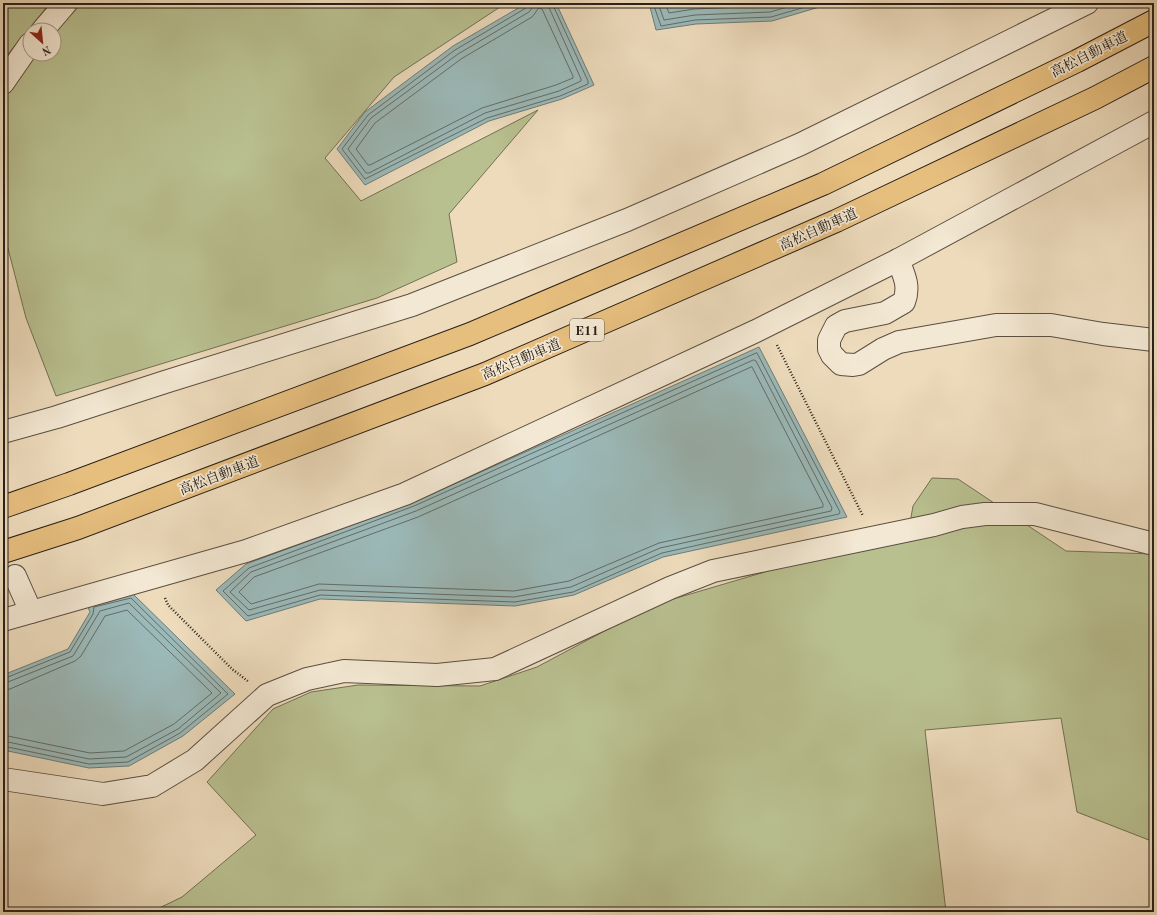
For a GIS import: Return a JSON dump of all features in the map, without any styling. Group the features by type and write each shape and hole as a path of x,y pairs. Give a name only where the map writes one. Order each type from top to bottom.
{"highway":[{"name":"高松自動車道","path":"3,507 69,484 485,328 823,184 1077,61 1154,21"},
{"name":"高松自動車道","path":"3,552 78,528 485,374 836,221 1095,98 1154,67"}],"street":[{"path":"50,22 66,3"},
{"path":"3,432 57,417 172,379 412,305 627,220 801,144 1087,3"},
{"path":"3,83 22,56"},
{"path":"3,620 157,575 246,551 405,494 767,325 898,260 1154,122"},
{"path":"898,260 906,282 907,292 904,302 885,313 845,321 836,326 830,336 829,349 832,355 841,364 859,364 883,349 899,342 996,325 1051,325 1103,334 1154,340"},
{"path":"3,779 103,794 152,786 195,760 267,695 307,679 344,672 437,675 495,669 670,588 713,571 934,525 962,517 985,514 1034,514 1154,544"},
{"path":"15,576 30,612"}],"path":[{"path":"767,325 874,538"},
{"path":"157,575 168,605 232,669 267,695"}],"green space":[{"path":"3,3 50,3 34,22 22,22 22,37 3,60"},
{"path":"82,3 506,3 394,77 325,158 361,201 538,110 449,214 457,262 377,298 56,396 26,318 3,229 3,101 6,85 28,62 62,62 62,24"},
{"path":"932,478 958,479 1066,551 1154,554 1154,842 1077,812 1061,718 925,730 946,912 151,912 182,897 256,835 207,782 273,709 311,692 358,685 480,686 537,667 653,605 775,569 907,540 913,506"}],"water":[{"path":"527,3 556,3 594,85 562,99 489,121 365,185 337,149 365,112 453,46"},
{"path":"649,3 833,3 772,21 696,24 656,30"},
{"path":"759,347 847,517 663,557 574,595 515,606 320,599 246,621 216,590 246,564 412,503"},
{"path":"132,593 235,694 183,736 129,766 89,768 3,750 3,675 68,649 90,612 87,605"}]}
